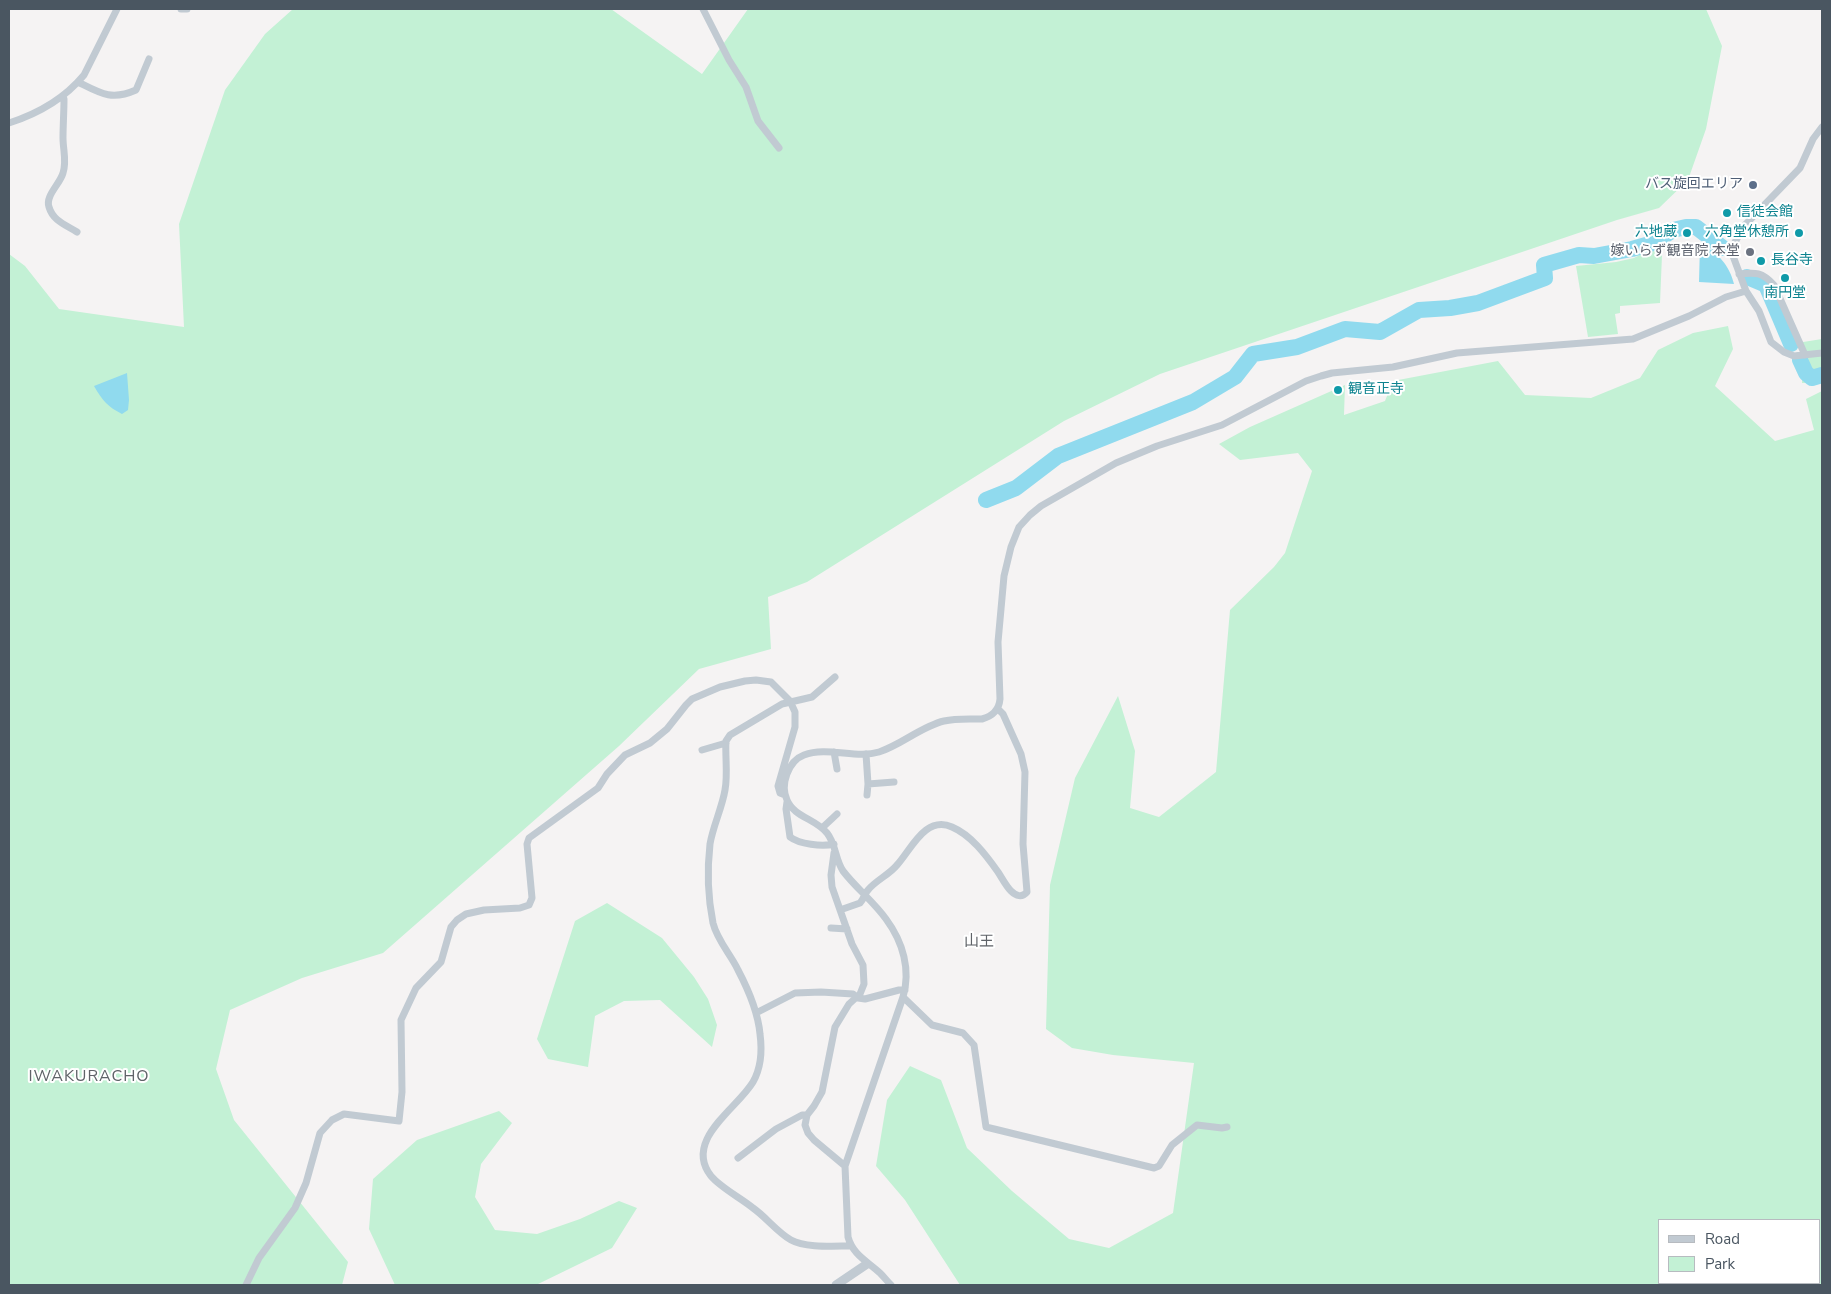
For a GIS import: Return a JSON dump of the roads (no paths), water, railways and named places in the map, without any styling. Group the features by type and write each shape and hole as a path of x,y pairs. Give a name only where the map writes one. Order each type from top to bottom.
{"street":[{"path":"9,123 27,116 63,96 78,82 84,75 117,9"},
{"path":"181,9 187,9"},
{"path":"703,9 729,60 746,87 758,121 779,148"},
{"path":"78,82 104,95 125,95 136,90 149,59"},
{"path":"63,96 63,138 66,164 61,180 48,200 48,205 60,222 77,232"},
{"path":"1822,127 1813,139 1800,168 1753,215 1738,234 1734,244 1733,256 1746,291 1759,311 1771,342 1784,352 1794,356 1805,356 1822,352"},
{"path":"1739,274 1759,273 1766,277 1774,286 1805,356"},
{"path":"784,795 785,779 795,762 804,755 834,752 866,754 879,752 944,721 982,719 992,715 998,709 1000,699 999,617 1004,576 1011,547 1020,527 1030,515 1076,485 1116,463 1158,446 1222,425 1306,381 1321,376 1332,373 1393,367 1457,353 1633,339 1689,316 1726,297 1746,291"},
{"path":"835,677 812,697 776,707 730,736 726,743 726,788 710,843 709,899 714,926 739,970 756,1013 760,1034 758,1068 753,1081 742,1097 714,1126 706,1141 703,1153 706,1169 713,1178 755,1209 791,1240 803,1244 850,1246"},
{"path":"246,1285 259,1258 295,1208 306,1183 320,1133 332,1120 344,1114 398,1121 402,1092 401,1020 416,988 441,962 451,927 466,914 484,910 520,908 529,905 532,898 527,844 529,838 598,788 607,774 625,755 650,743 667,729 692,699 720,687 756,680 766,680 774,684 790,702 796,718 793,738 778,786 780,793 784,795 796,811 828,834 843,870 886,919 905,959 907,969 904,994 845,1166 850,1246 891,1285"},
{"path":"840,910 860,903 871,887 898,864 922,833 929,828 945,825 953,827 970,839 988,858 1010,890 1019,896 1027,892 1022,844 1025,772 1017,746 1003,714 998,709"},
{"path":"702,750 726,743"},
{"path":"834,752 837,769"},
{"path":"866,754 867,795"},
{"path":"868,784 894,782"},
{"path":"788,802 786,809 790,837 800,841 834,847"},
{"path":"822,828 837,814"},
{"path":"834,847 831,875 832,887 852,944 864,965 864,984 860,994 849,1004 835,1027 822,1092 807,1116 805,1125 808,1134 845,1166"},
{"path":"831,928 847,929"},
{"path":"756,1013 795,993 853,994 865,999 899,990 932,1025 963,1034 974,1045 986,1127 1154,1168 1159,1166 1172,1145 1197,1125 1227,1127"},
{"path":"738,1158 776,1129 802,1115 807,1116"},
{"path":"836,1285 867,1264"}],"water":[{"path":"1700,244 1722,260 1734,284 1699,282"},
{"path":"127,373 128,410 122,414 106,403 94,386"}],"waterway":[{"path":"986,500 1016,488 1058,456 1193,402 1235,377 1253,354 1297,347 1345,329 1380,332 1419,310 1450,308 1478,303 1545,278 1544,265 1579,255 1594,256 1632,249 1653,243 1673,230 1686,227 1696,227 1723,248"},
{"path":"1747,277 1766,285 1791,344"},
{"path":"1800,360 1806,373 1812,378 1822,375"}],"place":[{"name":"バス旋回エリア","path":"1753,185"},
{"name":"信徒会館","path":"1727,213"},
{"name":"六地蔵","path":"1687,233"},
{"name":"六角堂休憩所","path":"1799,233"},
{"name":"嫁いらず観音院 本堂","path":"1750,252"},
{"name":"長谷寺","path":"1761,261"},
{"name":"南円堂","path":"1785,278"},
{"name":"観音正寺","path":"1338,390"}],"district":[{"name":"山王","path":"979,942"},
{"name":"IWAKURACHO","path":"89,1077"}]}
